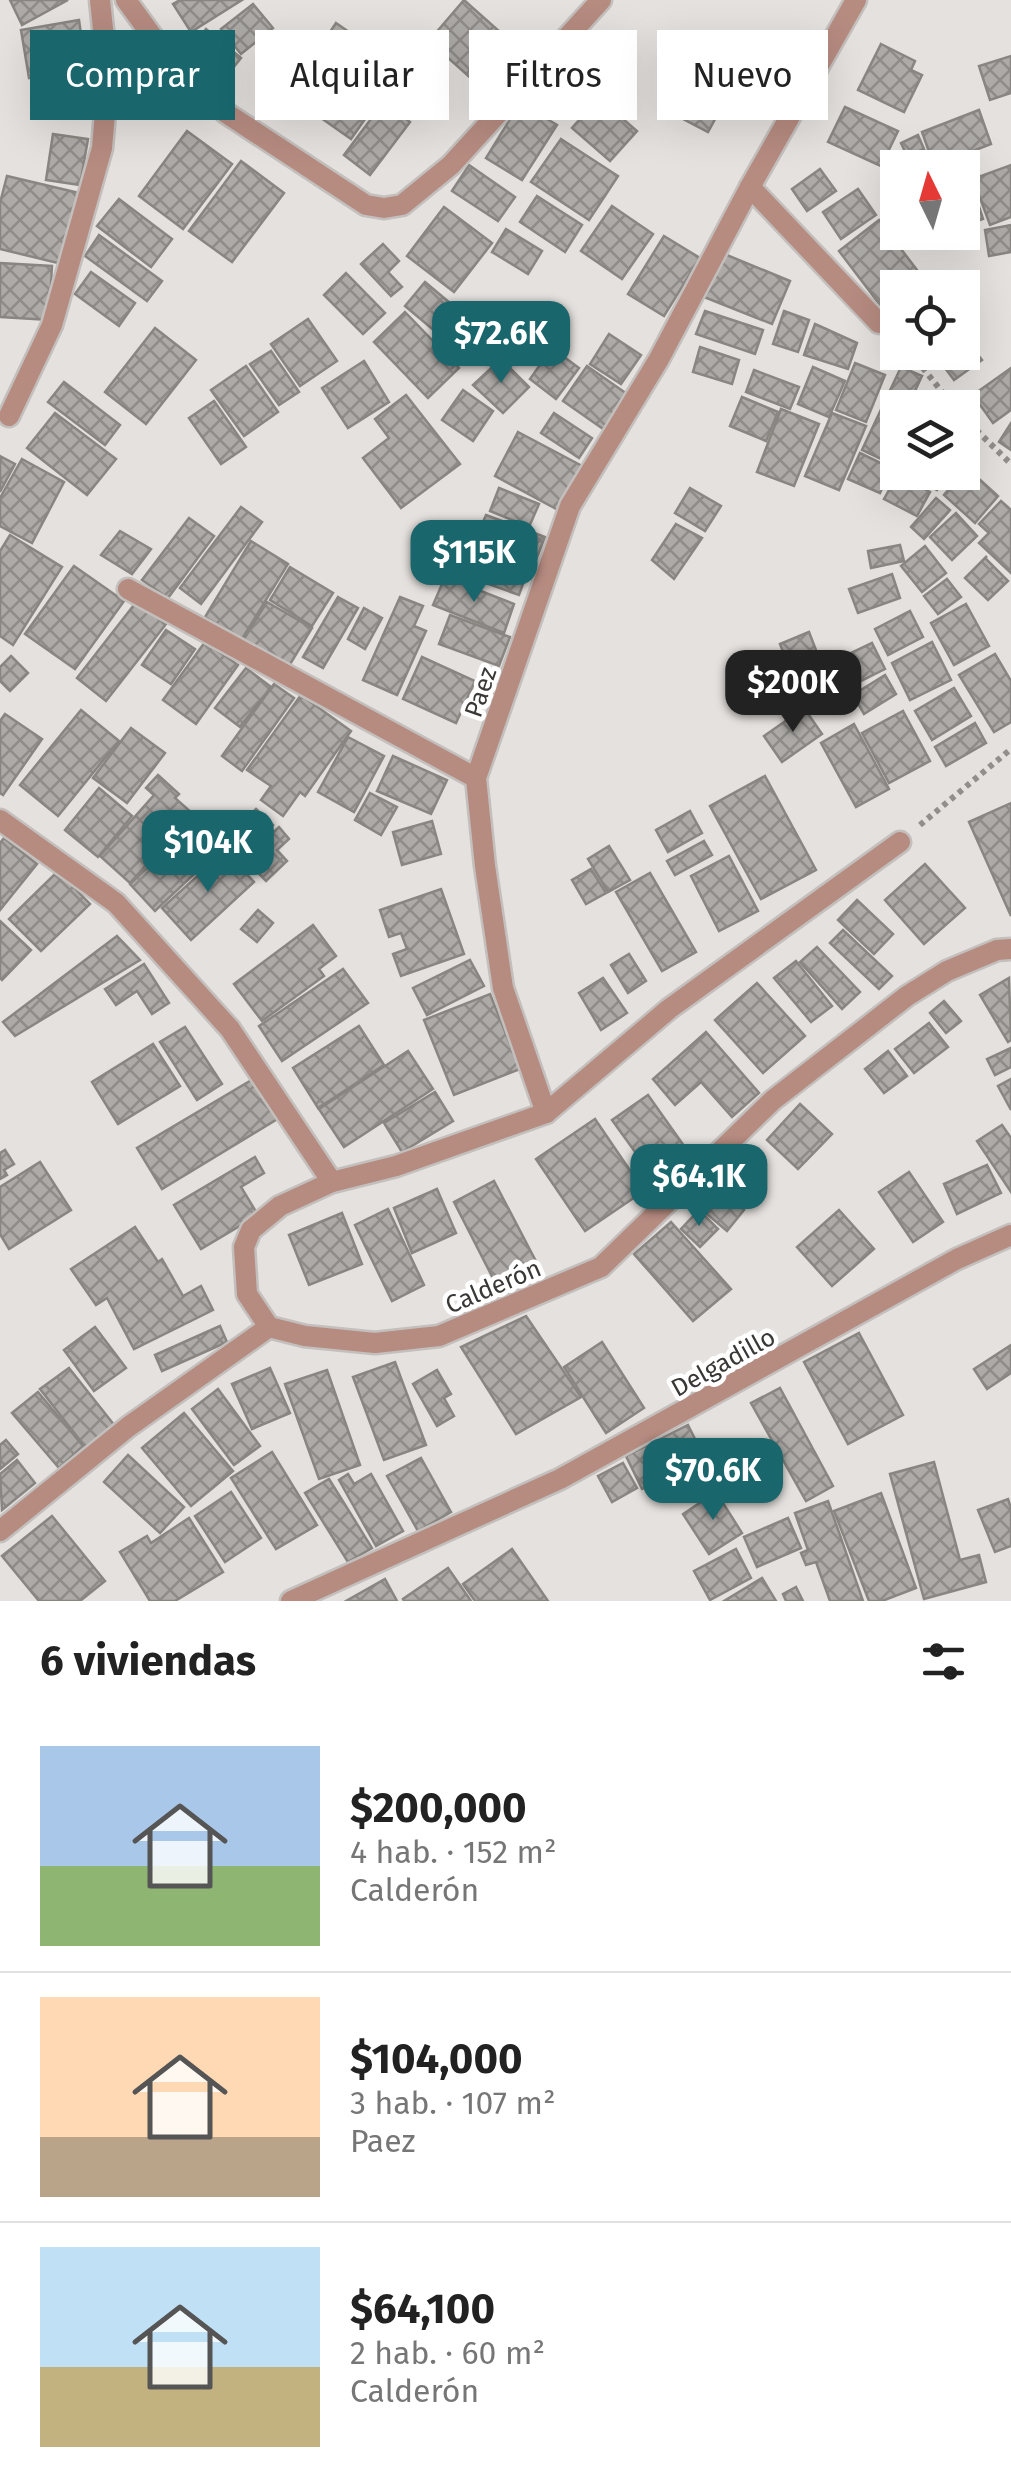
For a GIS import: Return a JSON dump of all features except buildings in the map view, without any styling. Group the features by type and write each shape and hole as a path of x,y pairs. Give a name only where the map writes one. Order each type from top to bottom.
{"street":[{"path":"9,416 52,324 102,148 108,78 100,0"},
{"path":"126,0 171,62 226,113 366,205 384,208 402,206 451,165 601,0"},
{"name":"Paez","path":"546,1112 503,988 476,778 570,506 659,358 856,0"},
{"path":"750,188 879,322"},
{"path":"128,589 476,778"},
{"path":"0,820 116,903 230,1029 332,1182"},
{"path":"0,1531 128,1427 269,1326 247,1294 244,1247 251,1230 280,1206 332,1182 396,1166 546,1112 669,1009 900,842"},
{"name":"Calderón","path":"269,1326 305,1336 376,1343 439,1336 601,1267 788,1089 907,996 947,971 1011,948"},
{"name":"Delgadillo","path":"292,1601 560,1479 957,1259 1011,1234"}],"path":[{"path":"924,370 941,390"},
{"path":"980,434 1011,464"},
{"path":"900,842 1011,749"}]}
